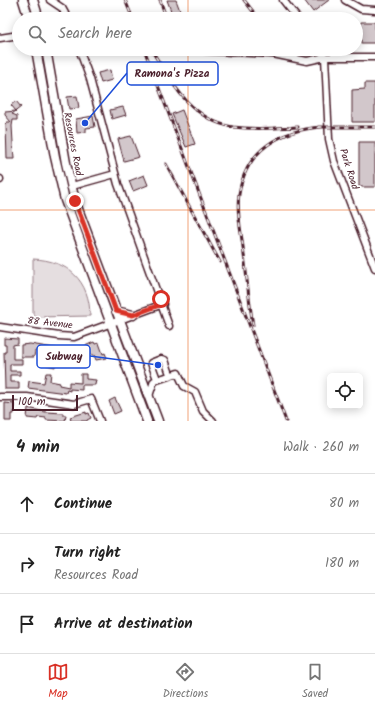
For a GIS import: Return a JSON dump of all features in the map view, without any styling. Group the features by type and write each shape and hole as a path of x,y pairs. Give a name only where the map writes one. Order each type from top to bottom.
{"main road":[{"path":"23,0 27,12"},
{"path":"33,0 37,12"},
{"name":"Resources Road","path":"37,56 55,157 65,200 110,324 148,421"},
{"name":"Resources Road","path":"47,56 72,186 91,248 158,421"},
{"path":"116,311 133,315"}],"street":[{"path":"50,0 62,8 64,12"},
{"path":"283,0 292,12"},
{"path":"348,2 361,9 375,10"},
{"path":"0,38 12,36"},
{"path":"82,56 90,79 115,174 169,326"},
{"path":"283,56 307,61 325,58 375,57"},
{"name":"Park Road","path":"325,58 330,139 334,161 375,268"},
{"path":"72,186 115,174"},
{"name":"88 Avenue","path":"0,327 68,337 79,336 162,304"},
{"path":"157,379 151,363 161,358 165,360 170,374"},
{"path":"149,396 152,383 157,379 170,374 179,374 184,386 196,393 203,411 213,421"},
{"path":"0,397 27,397 74,404 91,399 100,421"}],"shaded area":[{"path":"33,259 57,263 75,275 86,292 90,316 36,317 33,314"}],"building":[{"path":"167,0 176,0 180,12 171,12"},
{"path":"304,0 329,0 313,12"},
{"path":"363,22 375,22 375,43 363,43"},
{"path":"110,70 112,80 101,83 98,73"},
{"path":"365,83 375,83 375,122 352,122 352,90 365,89"},
{"path":"77,96 79,108 69,109 67,97"},
{"path":"16,101 21,107 16,111 11,105"},
{"path":"123,107 126,115 112,119 110,110"},
{"path":"182,110 195,144 186,147 172,114"},
{"path":"16,111 12,114 17,116 17,120 13,120 12,126 14,159 7,159 6,125 7,122 11,122 5,115 5,112"},
{"path":"93,116 95,127 86,128 86,132 77,133 76,119"},
{"path":"131,136 139,157 124,161 118,139"},
{"path":"359,142 375,142 375,187 359,187"},
{"path":"144,175 148,185 133,191 129,181"},
{"path":"4,338 18,339 18,344 13,345 13,359 22,359 22,364 10,364 10,371 20,371 20,375 10,375 10,382 19,382 19,389 5,389 4,352 6,352 6,345 4,345"},
{"path":"94,342 95,344 99,343 103,354 105,353 107,358 96,360 94,355 91,355 90,351 81,354 82,357 71,361 71,352"},
{"path":"30,344 67,350 66,357 56,356 55,367 46,365 47,362 42,361 43,352 35,351 34,357 21,357 21,345"},
{"path":"46,373 51,373 50,381 69,387 69,382 81,383 81,374 86,374 86,379 96,380 95,385 82,385 82,390 70,389 70,391 67,390 66,393 28,388 29,381 44,383"},
{"path":"115,398 121,411 114,414 109,401"},
{"path":"5,403 14,404 14,414 11,414 11,421 5,421"},
{"path":"28,408 46,412 63,413 63,415 66,415 65,421 46,420 46,418 38,417 37,419 27,418"},
{"path":"86,412 86,414 89,413 91,418 87,421 71,421 70,417"}],"railway":[{"path":"125,0 130,12"},
{"path":"160,0 164,12"},
{"path":"244,0 253,12"},
{"path":"147,56 286,421"},
{"path":"155,56 166,74 184,98 194,108 218,123 241,128 298,127"},
{"path":"318,127 375,127"},
{"path":"253,325 239,216 238,201 243,178 249,165 268,145 293,132 322,127"},
{"path":"166,164 220,262"}],"place":[{"name":"Ramona's Pizza","path":"85,123"},
{"name":"Subway","path":"158,365"}],"route":[{"path":"75,201 91,248 116,311 133,315 162,304 161,299"}]}
